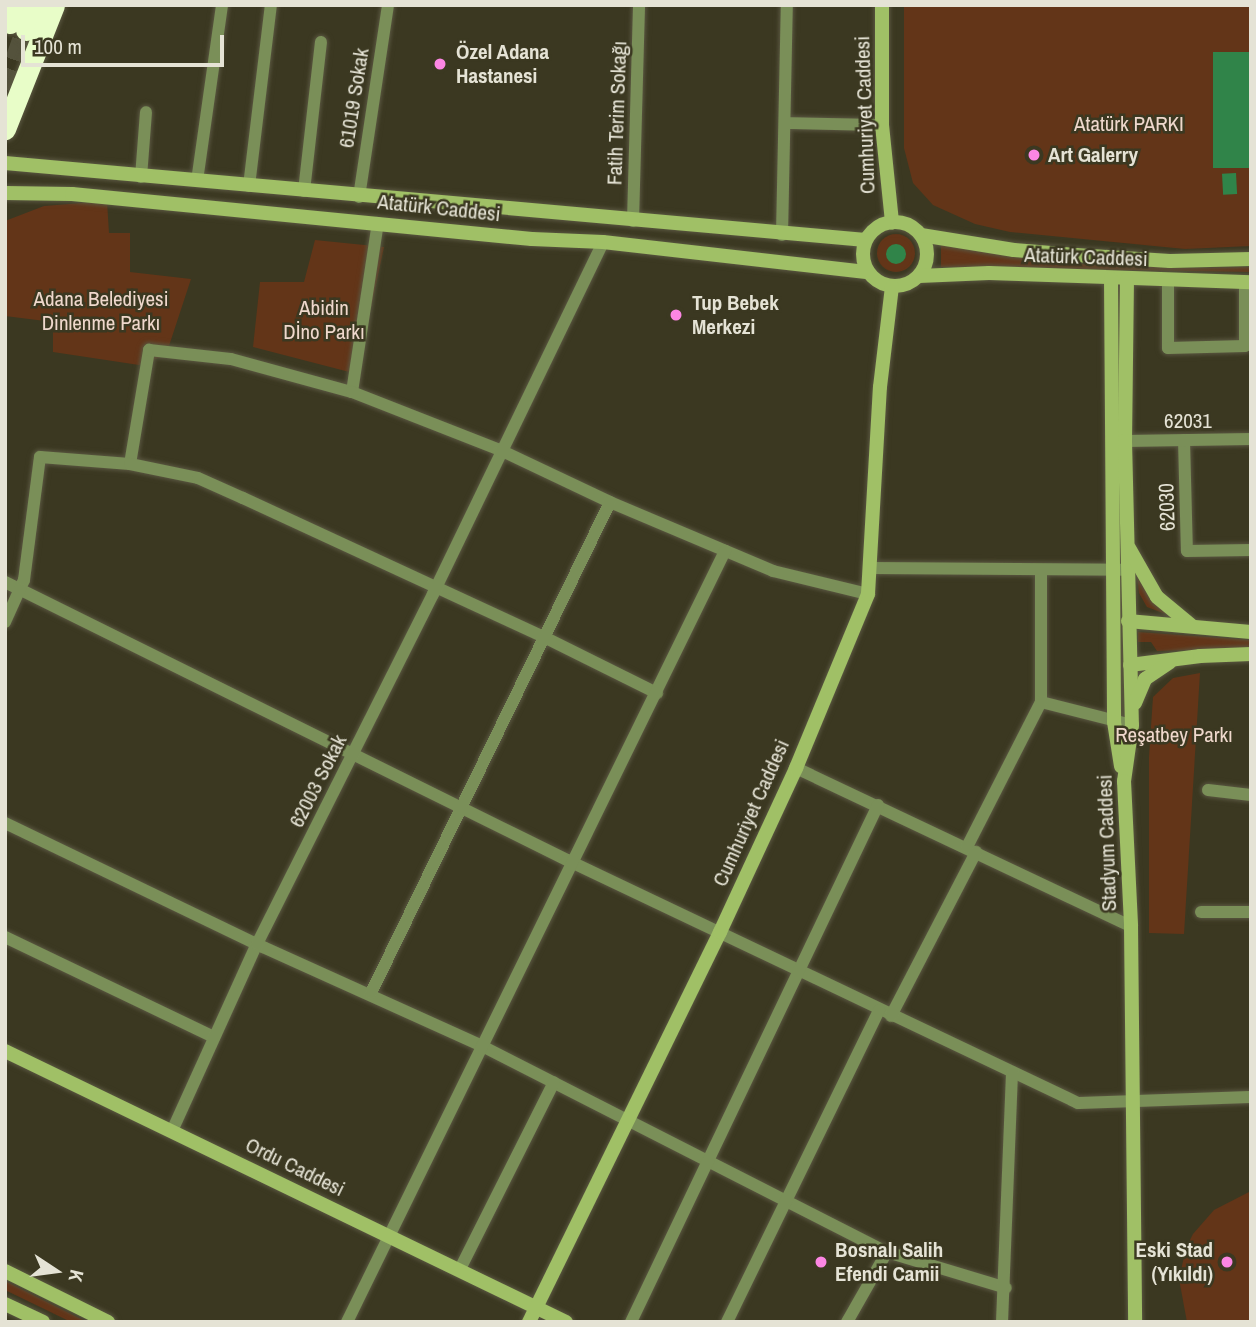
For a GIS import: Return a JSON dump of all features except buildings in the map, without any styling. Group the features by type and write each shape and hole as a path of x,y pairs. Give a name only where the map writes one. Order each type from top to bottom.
{"highway":[{"path":"18,20 35,5"},
{"path":"5,129 12,98 54,5"}],"main road":[{"name":"Cumhuriyet Caddesi","path":"882,5 882,125 892,222"},
{"name":"Atatürk Caddesi","path":"5,163 782,235 866,240"},
{"name":"Atatürk Caddesi","path":"5,193 72,194 532,239 603,242 867,272"},
{"path":"892,222 903,223 921,235 927,256 919,276 902,286 892,287 883,285 867,272 863,256 866,240 872,231 892,222"},
{"name":"Atatürk Caddesi","path":"921,235 1014,250 1076,255 1170,261 1251,259"},
{"name":"Atatürk Caddesi","path":"919,276 989,273 1248,282"},
{"path":"1111,279 1120,570 1114,722 1124,781"},
{"name":"Stadyum Caddesi","path":"1127,279 1127,545 1120,570 1128,621 1132,725 1124,781 1130,926 1135,1322"},
{"name":"Cumhuriyet Caddesi","path":"529,1322 720,932 796,768 868,594 880,387 892,287"},
{"path":"1127,545 1157,597 1193,627"},
{"path":"1128,621 1251,632"},
{"path":"1130,665 1251,654"},
{"path":"1132,725 1137,692 1145,679 1176,659"},
{"name":"Ordu Caddesi","path":"5,1051 566,1322"},
{"path":"5,1271 108,1322"},
{"path":"5,1304 43,1322"}],"street":[{"path":"197,181 222,5"},
{"path":"248,186 271,5"},
{"name":"61019 Sokak","path":"359,197 388,5"},
{"name":"Fatih Terim Sokağı","path":"633,221 639,5"},
{"path":"782,235 787,5"},
{"path":"304,191 321,42"},
{"path":"141,177 146,112"},
{"path":"786,123 882,125"},
{"path":"352,392 378,223"},
{"name":"62003 Sokak","path":"172,1131 257,944 436,587 603,242"},
{"path":"1168,281 1168,348 1245,346 1248,282"},
{"path":"130,464 149,351 231,359 352,392 500,450 610,502 773,571 868,594"},
{"name":"62031","path":"1125,440 1251,439"},
{"name":"62030","path":"1184,440 1188,551 1251,551"},
{"path":"5,622 21,590 40,457 130,464 198,478 546,638 657,693"},
{"path":"372,993 610,502"},
{"path":"347,1322 725,551"},
{"path":"870,568 1120,570"},
{"path":"727,1322 786,1202 972,849 1041,702 1041,570"},
{"path":"5,582 573,863 1078,1103 1131,1099 1251,1097"},
{"path":"1041,702 1132,725"},
{"path":"796,768 1130,926"},
{"path":"1208,790 1251,795"},
{"path":"631,1322 878,805"},
{"path":"5,822 257,944 372,993 482,1046 887,1252 1006,1289"},
{"path":"1201,912 1251,912"},
{"path":"5,937 214,1037"},
{"path":"1002,1322 1006,1289 1012,1072"},
{"path":"460,1269 554,1082"},
{"path":"846,1322 887,1252"}],"green space":[{"name":"Atatürk PARKI","path":"904,5 1251,5 1251,246 1185,249 1010,232 975,224 933,205 913,183 904,148"},
{"name":"Adana Belediyesi Dinlenme Parkı","path":"107,201 109,233 130,233 130,272 191,279 166,355 139,365 53,352 53,322 5,316 5,221 44,206"},
{"path":"896,234 909,240 915,253 909,266 896,272 883,266 877,253 883,240"},
{"name":"Abidin Dİno Parkı","path":"315,240 384,247 357,374 253,347 260,282 304,282"},
{"path":"941,245 1054,263 1184,268 1251,267 1251,272 941,267"},
{"path":"1137,575 1150,599 1176,618 1147,607 1139,593"},
{"path":"1138,632 1251,640 1251,648 1157,651 1151,642 1138,642"},
{"name":"Reşatbey Parkı","path":"1200,673 1184,934 1149,933 1149,757 1153,697 1173,678"},
{"path":"1251,1191 1251,1322 1187,1322 1179,1279 1186,1248 1193,1234 1214,1210"},
{"path":"5,1281 87,1322 71,1322 5,1290"}],"shaded area":[{"path":"1213,52 1251,52 1251,168 1213,168"},
{"path":"1236,173 1237,194 1223,195 1222,174"},
{"path":"892,244 900,244 906,254 900,264 892,264 886,258 886,250"}],"tunnel":[{"path":"5,89 26,30"}],"place":[{"name":"Özel Adana Hastanesi","path":"440,64"},
{"name":"Art Galerry","path":"1034,155"},
{"name":"Tup Bebek Merkezi","path":"676,315"},
{"name":"Bosnalı Salih Efendi Camii","path":"821,1262"},
{"name":"Eski Stad (Yıkıldı)","path":"1227,1262"}]}
